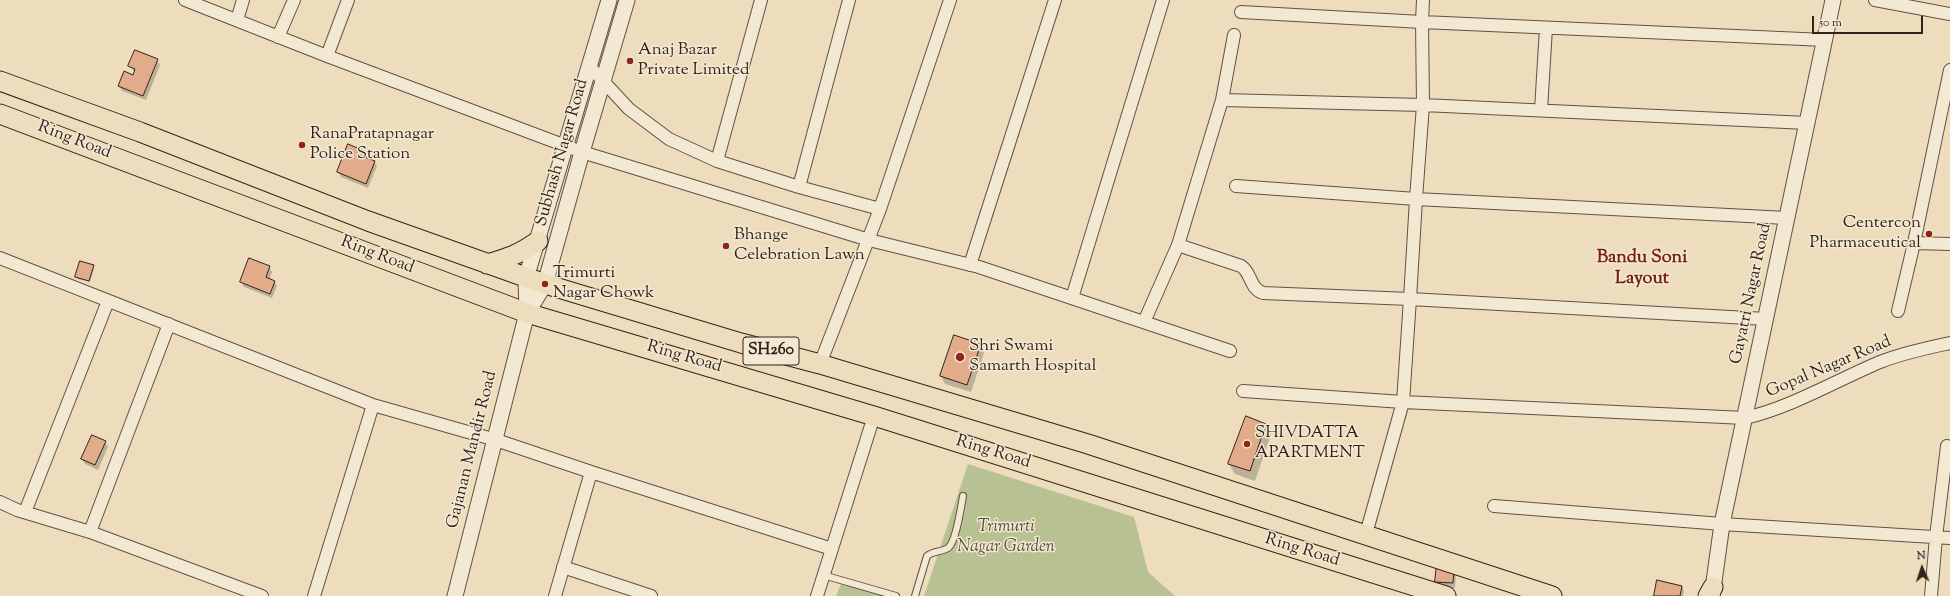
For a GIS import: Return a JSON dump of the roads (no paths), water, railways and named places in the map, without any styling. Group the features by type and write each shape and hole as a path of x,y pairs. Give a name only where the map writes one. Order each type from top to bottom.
{"main road":[{"name":"SH260","path":"0,81 140,132 368,221 526,278 741,343 820,364 1081,442 1552,596"},
{"name":"Ring Road","path":"0,114 527,313 874,416 1446,596"},
{"path":"487,264 524,252 538,241"}],"street":[{"path":"185,0 327,56 582,152 875,224"},
{"path":"237,20 243,0"},
{"path":"278,37 294,0"},
{"path":"327,56 348,0"},
{"path":"527,313 526,278 609,0"},
{"name":"Subhash Nagar Road","path":"527,313 545,284 627,0"},
{"path":"717,161 762,0"},
{"path":"799,187 849,0"},
{"path":"820,364 875,224 950,0"},
{"path":"970,265 1055,0"},
{"path":"1072,298 1163,0"},
{"path":"1366,534 1403,402 1423,105 1423,0"},
{"name":"Gayatri Nagar Road","path":"1711,593 1722,524 1833,0"},
{"path":"1875,0 1950,14"},
{"path":"1241,12 1546,28 1825,40"},
{"path":"1541,110 1546,28"},
{"path":"1144,322 1178,245 1222,100 1234,35"},
{"path":"590,67 629,109 669,139 717,161 799,187 875,224 970,265 1230,351"},
{"path":"1898,311 1914,243 1950,70"},
{"path":"1222,100 1423,105 1807,123"},
{"path":"1236,186 1416,199 1787,218"},
{"path":"1914,243 1950,244"},
{"path":"1178,245 1241,266 1248,272 1253,287 1263,293 1410,299 1766,319"},
{"path":"0,258 373,405 496,440 832,549"},
{"path":"24,512 108,301"},
{"name":"Gajanan Mandir Road","path":"455,596 496,440 527,313"},
{"path":"90,532 169,324"},
{"name":"Gopal Nagar Road","path":"1243,391 1403,402 1745,418 1770,412 1881,362 1930,347 1950,343"},
{"path":"314,596 373,405"},
{"path":"817,596 874,416"},
{"path":"1939,596 1931,596 1936,537 1947,446"},
{"path":"554,596 591,472"},
{"path":"0,502 24,512 90,532 262,596"},
{"path":"1494,506 1722,524 1950,538"},
{"path":"563,567 651,596"}],"lane":[{"path":"915,596 928,556 947,548 952,541 963,496"},
{"path":"824,576 896,596"}],"place":[{"name":"Anaj Bazar Private Limited","path":"630,61"},
{"name":"RanaPratapnagar Police Station","path":"302,145"},
{"name":"Centercon Pharmaceutical","path":"1929,234"},
{"name":"Bhange Celebration Lawn","path":"726,246"},
{"name":"Trimurti Nagar Chowk","path":"545,284"},
{"name":"Shri Swami Samarth Hospital","path":"960,357"},
{"name":"SHIVDATTA APARTMENT","path":"1247,444"}],"district":[{"name":"Bandu Soni Layout","path":"1642,269"}],"park label":[{"name":"Trimurti Nagar Garden","path":"1006,538"}]}
